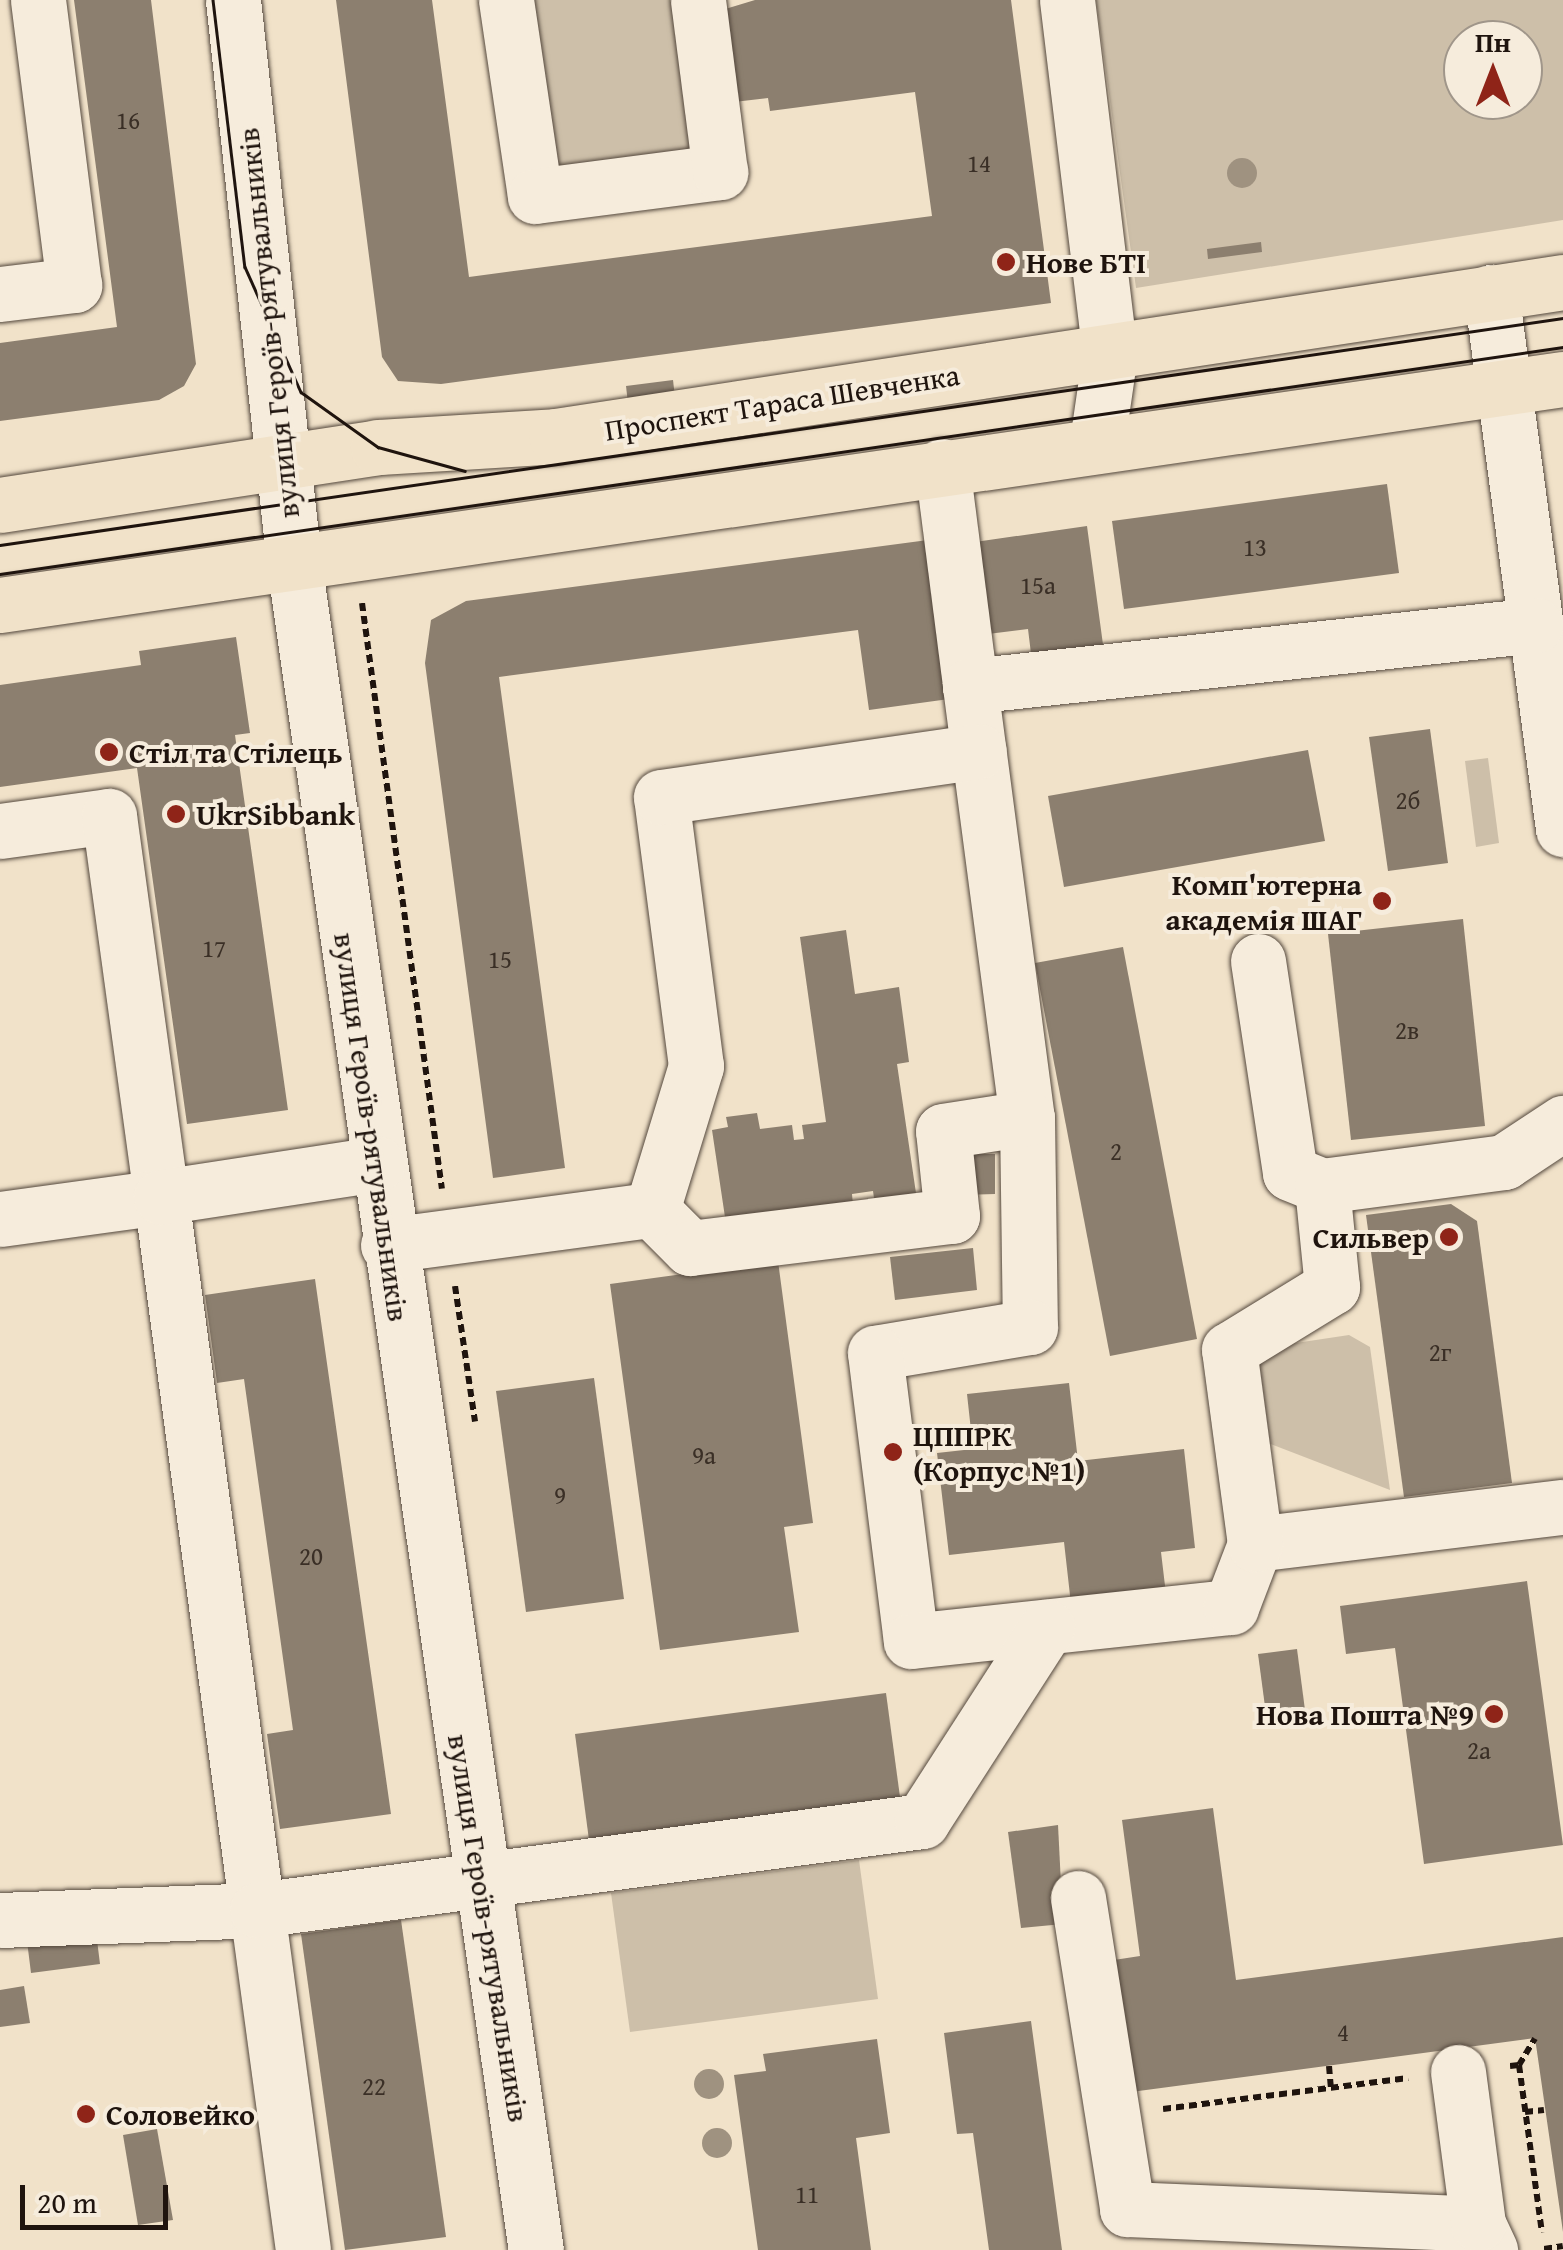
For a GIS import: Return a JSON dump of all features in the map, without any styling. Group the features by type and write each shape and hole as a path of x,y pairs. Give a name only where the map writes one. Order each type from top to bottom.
{"main road":[{"name":"Проспект Тараса Шевченка","path":"0,506 282,462 556,436 1563,282"},
{"path":"0,605 1097,442 1563,380"}],"street":[{"path":"0,294 74,285 38,0"},
{"name":"вулиця Героїв-рятувальників","path":"234,0 294,563 376,1164 536,2250"},
{"path":"506,0 536,196 720,172 698,0"},
{"path":"1067,0 1110,353 1097,442"},
{"path":"1491,292 1563,829"},
{"path":"942,466 1026,1118 1030,1326 875,1352 911,1641 1231,1607 1255,1544 1229,1350 1332,1287 1322,1186"},
{"path":"970,686 1536,626"},
{"path":"652,1210 696,1066 661,797 979,751"},
{"path":"0,831 109,816 303,2250"},
{"path":"1258,961 1290,1173 1322,1186 1504,1162 1563,1123"},
{"path":"952,1216 943,1130 1026,1118"},
{"path":"0,1219 376,1164"},
{"path":"652,1210 690,1248 1028,1207"},
{"path":"388,1245 652,1210"},
{"path":"1255,1544 1563,1507"},
{"path":"0,1920 256,1910 922,1821 1047,1627"},
{"path":"1078,1898 1126,2209 1484,2237 1458,2072"}],"path":[{"path":"362,604 476,1430"},
{"path":"1534,2038 1520,2065 1525,2112 1544,2249 1562,2246"},
{"path":"1112,2116 1520,2065"},
{"path":"1329,2066 1331,2088"},
{"path":"1525,2112 1544,2110"}],"shaded area":[{"path":"525,0 682,0 703,158 548,179"},
{"path":"1096,0 1563,0 1563,220 1136,288"},
{"path":"1488,758 1499,843 1476,847 1465,761"},
{"path":"1349,1335 1370,1347 1390,1490 1260,1440 1254,1360 1276,1346"},
{"path":"859,1860 878,1999 630,2032 611,1893"}],"building":[{"path":"74,0 151,0 196,364 184,386 159,400 0,421 0,343 117,327"},
{"path":"336,0 432,0 469,277 932,216 915,92 770,111 768,98 734,102 722,10 755,0 1011,0 1051,303 441,384 398,381 382,357"},
{"path":"1261,242 1262,252 1208,259 1207,249"},
{"path":"673,380 676,406 629,412 626,386"},
{"path":"1387,484 1399,573 1124,609 1112,521"},
{"path":"1087,526 1104,652 1032,662 1028,629 988,634 975,542"},
{"path":"928,540 949,699 869,710 858,630 499,677 565,1168 493,1178 425,663 431,620 466,601"},
{"path":"236,637 250,733 235,735 288,1110 187,1124 137,768 0,787 0,685 141,665 139,651"},
{"path":"1430,729 1448,863 1388,871 1369,737"},
{"path":"1308,750 1325,841 1064,887 1048,796"},
{"path":"1463,919 1485,1126 1351,1140 1328,934"},
{"path":"846,930 855,994 899,987 909,1062 897,1064 917,1200 875,1205 873,1191 852,1194 855,1228 729,1244 712,1130 728,1127 726,1117 757,1113 760,1129 792,1125 794,1140 804,1139 802,1125 826,1122 800,937"},
{"path":"1123,947 1197,1339 1110,1356 1035,963"},
{"path":"961,1154 995,1154 995,1194 962,1195"},
{"path":"1451,1204 1477,1221 1512,1483 1404,1497 1366,1215"},
{"path":"973,1248 977,1290 895,1300 890,1257"},
{"path":"778,1261 813,1523 784,1527 799,1632 660,1650 610,1284"},
{"path":"315,1279 391,1814 280,1829 267,1734 293,1730 244,1379 217,1383 205,1295"},
{"path":"594,1378 624,1599 526,1612 496,1391"},
{"path":"1069,1383 1078,1461 1184,1449 1195,1548 1161,1552 1168,1611 1073,1622 1064,1542 949,1555 937,1453 973,1449 967,1394"},
{"path":"1527,1581 1563,1845 1424,1864 1395,1648 1346,1654 1340,1606"},
{"path":"1297,1649 1305,1710 1266,1714 1258,1654"},
{"path":"886,1693 900,1797 589,1840 575,1734"},
{"path":"1213,1808 1236,1980 1563,1937 1563,2232 1535,2038 1131,2092 1114,1960 1140,1956 1122,1820"},
{"path":"1058,1825 1063,1924 1021,1928 1008,1832"},
{"path":"401,1920 446,2237 345,2250 301,1934"},
{"path":"96,1932 100,1964 31,1973 27,1941"},
{"path":"24,1986 30,2023 0,2027 0,1990"},
{"path":"1031,2021 1062,2250 989,2250 973,2133 957,2134 944,2033"},
{"path":"877,2039 890,2133 856,2138 871,2250 758,2250 734,2075 766,2071 763,2054"},
{"path":"157,2129 173,2220 138,2225 123,2135"}],"tram line":[{"path":"213,0 245,267 301,392 378,447 465,471"},
{"path":"0,545 1563,318"},
{"path":"0,574 1563,347"}],"place":[{"name":"Нове БТІ","path":"1006,262"},
{"name":"Стіл та Стілець","path":"109,752"},
{"name":"UkrSibbank","path":"176,814"},
{"name":"Комп'ютерна академія ШАГ","path":"1382,901"},
{"name":"Сильвер","path":"1449,1237"},
{"name":"ЦППРК (Корпус №1)","path":"893,1452"},
{"name":"Нова Пошта №9","path":"1494,1714"},
{"name":"Соловейко","path":"86,2114"}]}
